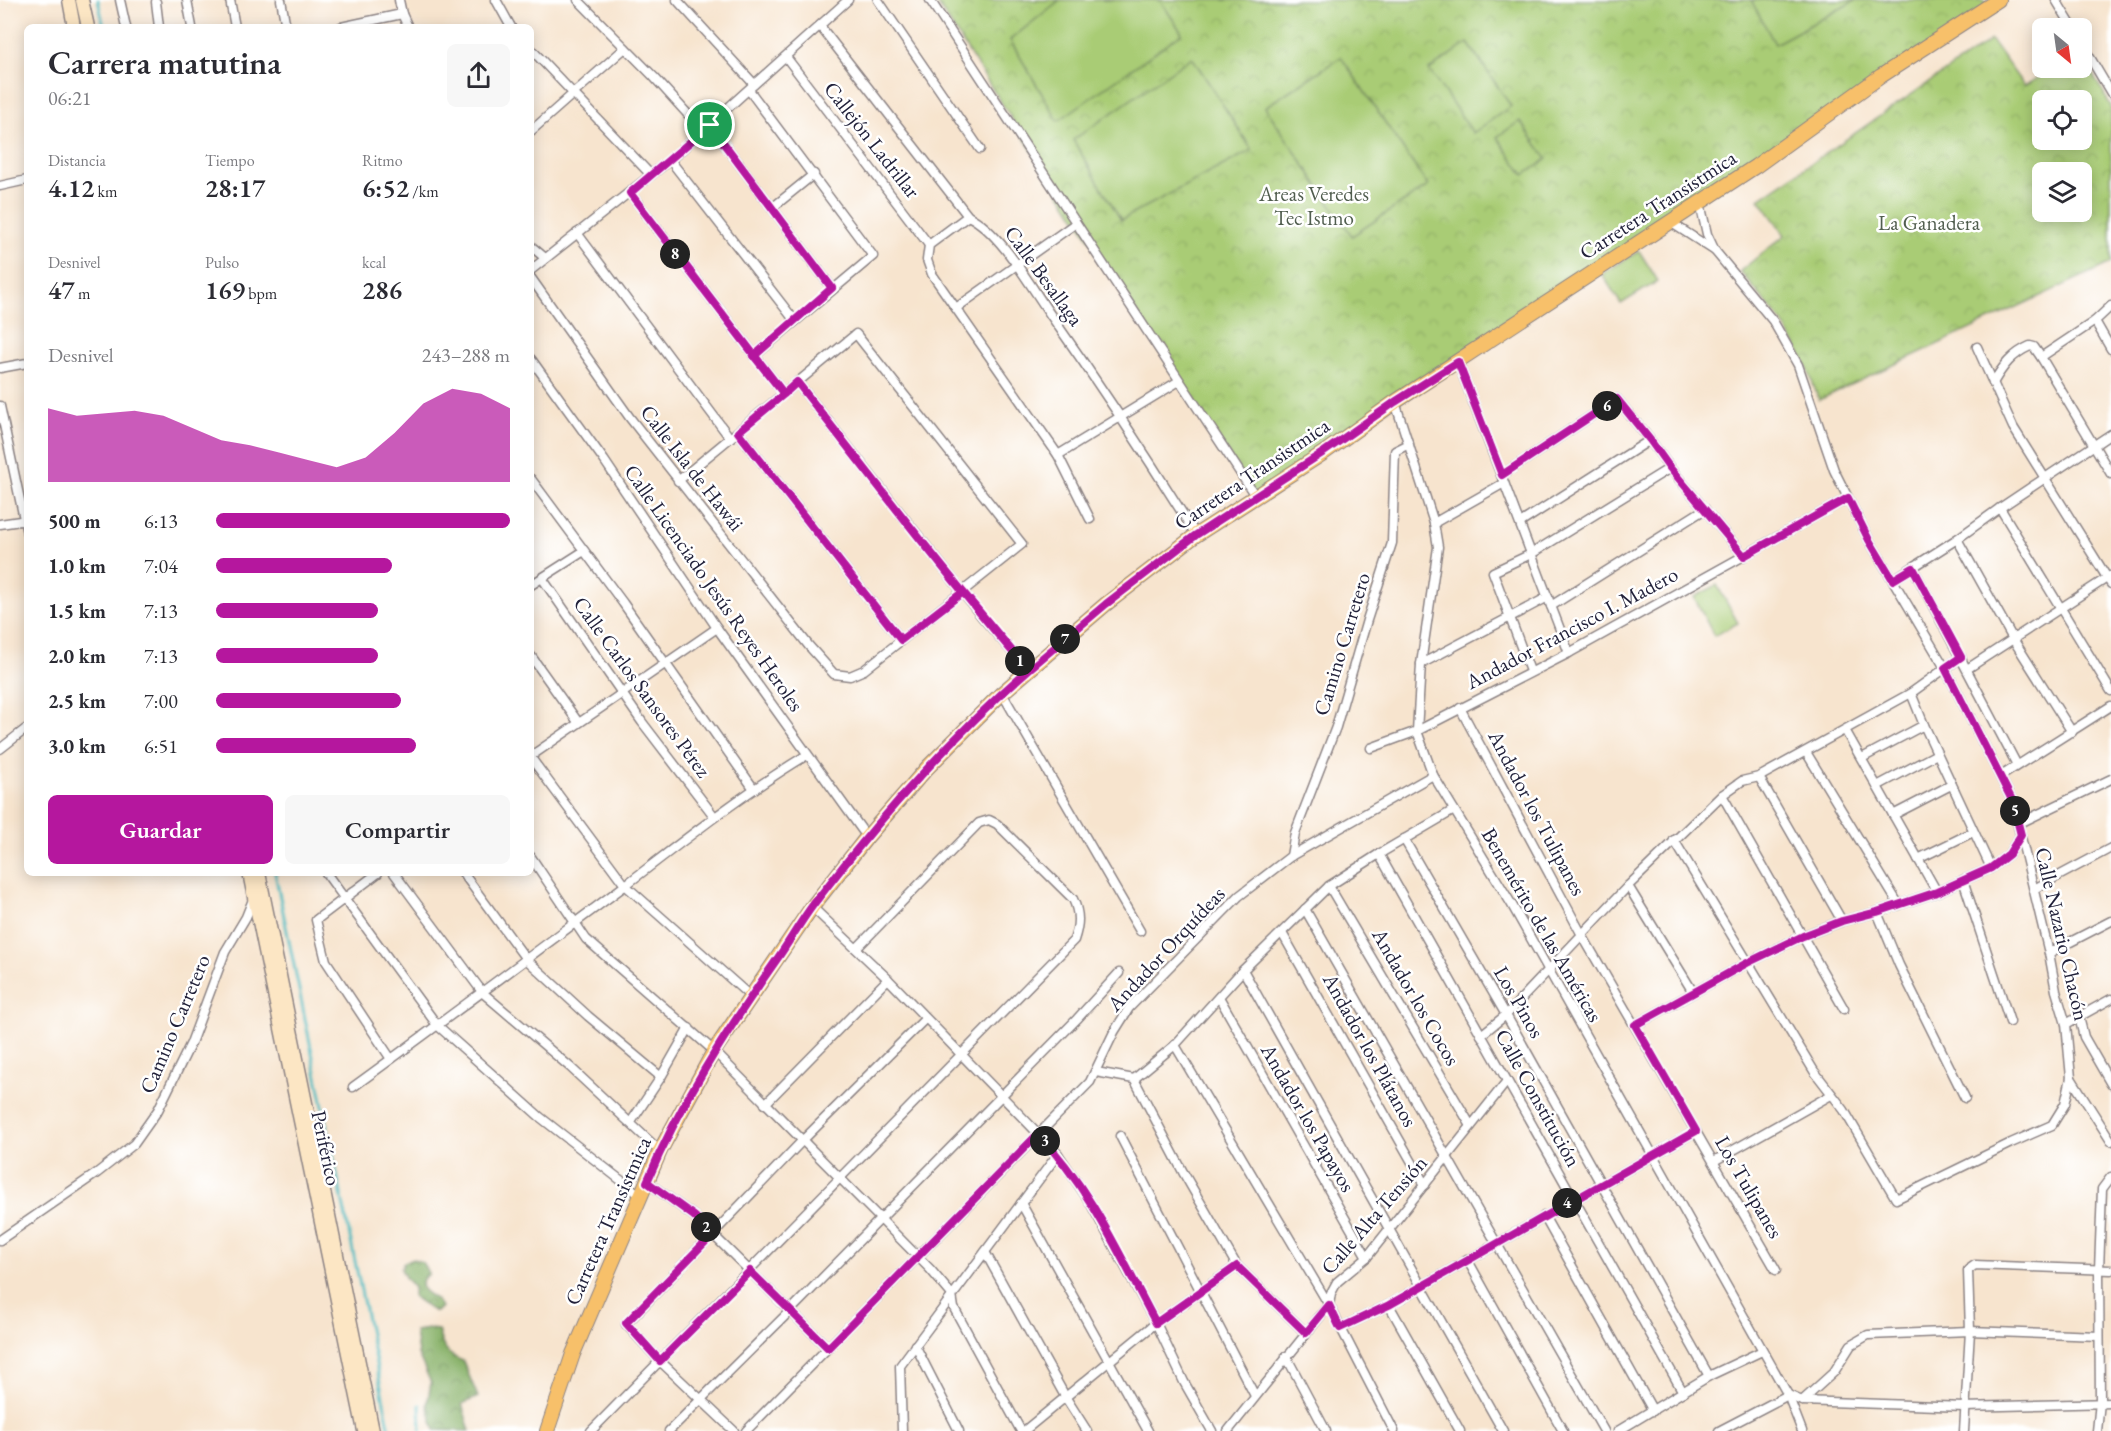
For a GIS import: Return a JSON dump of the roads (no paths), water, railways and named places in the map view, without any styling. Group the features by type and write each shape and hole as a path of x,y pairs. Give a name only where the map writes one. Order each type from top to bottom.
{"main road":[{"path":"69,0 73,24"},
{"path":"82,0 86,24"},
{"name":"Carretera Transistmica","path":"547,1431 573,1354 660,1151 714,1051 812,907 867,837 927,768 1002,693 1106,604 1196,535 1796,138 1881,76 1993,1"},
{"name":"Periférico","path":"250,876 328,1229"},
{"name":"Periférico","path":"260,876 328,1229 364,1431"},
{"name":"Periférico","path":"331,1246 373,1431"}],"street":[{"path":"120,0 125,24"},
{"path":"187,0 191,24"},
{"path":"230,0 234,24"},
{"path":"282,0 286,24"},
{"path":"399,0 407,24"},
{"path":"496,0 509,24"},
{"path":"578,0 654,77 703,131"},
{"path":"677,0 752,87 873,256 832,288 754,356"},
{"path":"534,267 670,160 848,0"},
{"path":"879,0 980,149"},
{"path":"930,0 1256,497"},
{"path":"2056,0 2067,18"},
{"path":"156,3 159,24"},
{"path":"355,24 402,14"},
{"name":"Calle Besallaga","path":"820,27 968,216 978,221 994,236 1016,265 1122,417 1196,535"},
{"path":"534,128 625,48"},
{"path":"534,52 651,175"},
{"name":"Callejón Ladrillar","path":"786,57 929,245"},
{"path":"2092,61 2111,93"},
{"path":"710,125 832,288"},
{"path":"670,160 795,321"},
{"path":"772,208 814,174"},
{"path":"0,186 24,181"},
{"path":"630,193 784,394"},
{"name":"Calle Nazario Chacón","path":"1700,202 1707,234 1715,251 1773,321 1798,365 1834,470 1869,540 1945,668 2012,800 2056,991 2066,1024 2072,1078 2065,1104 2052,1125 1896,1199 1844,1110 1831,1095"},
{"path":"968,216 929,245 927,260 932,274 1058,455 1090,519"},
{"name":"Calle Nazario Chacón","path":"1670,222 1715,251"},
{"path":"956,308 1076,223"},
{"path":"577,233 730,438"},
{"path":"534,249 545,258"},
{"name":"Calle Isla de Hawái","path":"534,282 630,418 678,481 809,646 834,674 850,676 864,670 901,640"},
{"path":"2041,357 2095,321 2111,306"},
{"path":"2095,321 2111,349"},
{"path":"678,481 856,334 1022,544 901,640 738,432"},
{"path":"1967,669 2110,579 2013,428 1977,346"},
{"path":"1993,383 2003,366 2018,351 2030,346 2034,347 2111,474"},
{"path":"1458,362 1569,653"},
{"path":"0,368 24,364"},
{"name":"Calle Licenciado Jesús Reyes Heroles","path":"534,364 604,460 717,628 867,837"},
{"path":"1058,455 1179,381"},
{"path":"797,382 963,592 1028,670"},
{"path":"1434,523 1503,479 1617,399 1670,468 1744,556"},
{"name":"Benemérito de las Américas","path":"1395,402 1434,523 1438,547 1422,664 1417,731 1433,775 1512,905 1653,1155 1788,1395 1802,1431"},
{"path":"0,406 24,515"},
{"path":"1893,580 2111,434"},
{"path":"1520,523 1650,440"},
{"name":"Camino Carretero","path":"1291,856 1295,833 1336,727 1366,620 1392,543 1395,451 1409,444"},
{"path":"1530,671 1493,572 1532,554 1670,468"},
{"path":"534,483 665,662 754,789"},
{"name":"Andador Francisco I. Madero","path":"1371,748 1417,731 1569,653 1848,498"},
{"path":"2000,508 2111,691"},
{"path":"1422,664 1510,616 1549,601 1705,510"},
{"path":"0,524 24,520"},
{"path":"1957,539 2013,639 2072,732"},
{"path":"534,583 584,551"},
{"path":"1913,568 2017,765"},
{"name":"Calle Carlos Sansores Pérez","path":"542,578 642,722 714,816"},
{"path":"534,755 578,722 717,628"},
{"path":"1481,1035 1506,1016 1628,886 1722,795 1742,781 1759,777 1911,693 1961,657"},
{"path":"534,660 578,722"},
{"path":"1002,693 1140,931"},
{"path":"1911,693 1951,785 1991,868"},
{"path":"2001,776 2111,706"},
{"name":"Andador los Tulipanes","path":"1460,708 1582,935"},
{"path":"1862,758 1924,725"},
{"path":"0,749 24,730"},
{"path":"1845,730 1937,892"},
{"path":"1806,752 1899,905"},
{"path":"1877,786 1937,754"},
{"path":"353,1087 483,993 714,816 807,755"},
{"path":"534,761 625,885 750,996"},
{"name":"Andador Orquídeas","path":"746,1431 1090,1082 1114,1032 1129,1008 1239,896 1291,856 1433,775"},
{"path":"1759,777 1842,921"},
{"path":"2018,824 2111,779"},
{"path":"1893,815 1951,785"},
{"path":"1722,795 1844,1009"},
{"path":"1134,1079 1175,1045 1243,969 1329,886 1454,810"},
{"path":"591,1431 1074,940 1078,928 1079,912 1073,900 997,824 989,820 979,823 856,948"},
{"path":"1918,859 1973,832"},
{"path":"1635,1025 1692,992 1803,936 1842,921 1937,892 1991,868 2009,854 2021,835"},
{"name":"Los Pinos","path":"1404,839 1708,1376"},
{"path":"1674,840 1732,933 1747,963 1831,1095 1714,1161"},
{"path":"2034,889 2111,849"},
{"name":"Calle Constitución","path":"1379,854 1683,1392"},
{"path":"534,862 586,939 714,1051 880,1218 952,1295 954,1308 1022,1431 1066,1398 1156,1323 1237,1266"},
{"path":"328,876 437,1025 540,1117 641,1196"},
{"path":"374,876 316,920 326,961 391,1059"},
{"path":"396,876 483,993 631,1122 660,1151"},
{"path":"465,876 526,959 588,1016 661,1077"},
{"path":"1963,880 2010,1022"},
{"name":"Andador los Cocos","path":"1329,886 1471,1126"},
{"path":"1628,886 1692,992"},
{"name":"Camino Carretero","path":"0,1240 97,1173 134,1144 158,1110 182,1062 225,952 246,917 254,897"},
{"path":"812,907 888,979 1058,1154 1090,1202 1212,1431"},
{"path":"1305,909 1604,1431"},
{"path":"1877,912 1899,965 1965,1098"},
{"path":"2049,953 2111,921"},
{"name":"Andador los Plátanos","path":"1282,933 1425,1185"},
{"name":"Los Tulipanes","path":"1582,935 1776,1270"},
{"path":"1243,969 1503,1431"},
{"path":"669,1431 1077,1019 1119,973"},
{"path":"765,1104 888,979"},
{"name":"Andador los Papayos","path":"1219,997 1367,1257"},
{"path":"2066,1024 2111,999"},
{"path":"2079,1017 2084,1037 2111,1084"},
{"path":"734,1431 660,1361 626,1323 803,1140 925,1019"},
{"path":"631,1122 661,1077 688,1028"},
{"path":"1175,1045 1329,1305 1394,1431"},
{"path":"1096,1072 1134,1079"},
{"path":"2072,1078 2111,1141"},
{"path":"1134,1079 1183,1172 1237,1266 1306,1333"},
{"name":"Calle Alta Tensión","path":"1228,1431 1329,1305 1331,1293 1337,1282 1367,1257 1507,1081"},
{"path":"1340,1328 1389,1305 1496,1242 1696,1131"},
{"path":"1120,1136 1255,1396"},
{"path":"902,1431 900,1366 1058,1154"},
{"path":"2097,1431 2100,1402 2099,1270 2102,1188 2111,1177"},
{"path":"647,1182 694,1216 828,1348"},
{"path":"1021,1203 1148,1431"},
{"path":"1544,1216 1653,1411"},
{"path":"985,1252 1066,1398 1087,1431"},
{"path":"1467,1259 1563,1431"},
{"path":"1964,1431 1970,1331 1968,1270 1975,1265 2111,1269"},
{"path":"1389,1305 1460,1431"},
{"path":"1802,1401 1834,1372 1851,1345 1868,1335 1970,1331 2099,1336"},
{"path":"915,1345 959,1431"},
{"path":"1618,1431 1708,1376 1762,1351"},
{"path":"1286,1356 1326,1431"},
{"path":"1719,1431 1788,1395 1802,1401 1964,1407 2111,1403"}],"waterway":[{"path":"98,0 103,24"},
{"path":"276,876 390,1431"},
{"path":"420,1405 421,1431"}],"park label":[{"name":"Areas Veredes Tec Istmo","path":"1314,206"},
{"name":"La Ganadera","path":"1929,223"}]}
